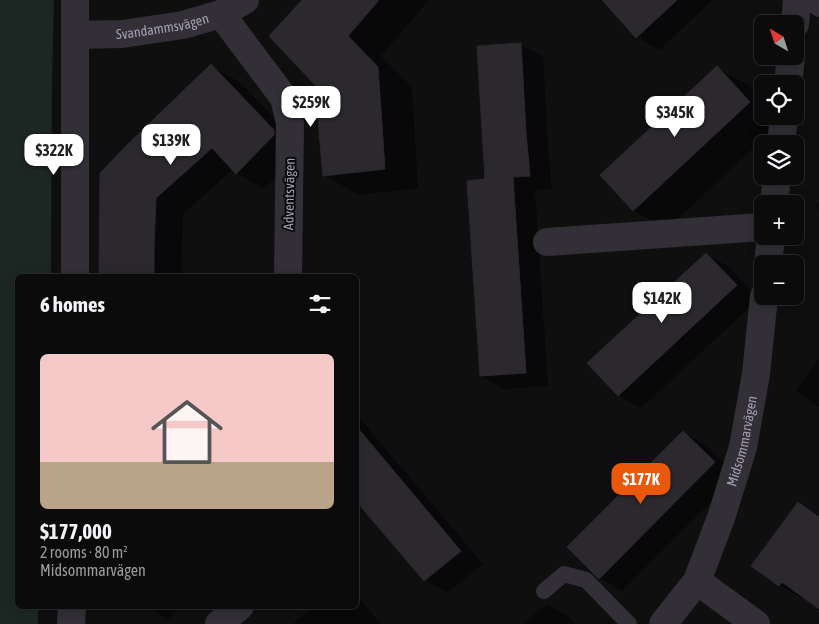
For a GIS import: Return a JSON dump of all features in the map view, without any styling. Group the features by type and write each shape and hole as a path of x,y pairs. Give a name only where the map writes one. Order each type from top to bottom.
{"street":[{"path":"75,0 75,274"},
{"name":"Svandammsvägen","path":"75,35 122,34 183,25 221,14 245,0"},
{"path":"796,15 797,0"},
{"name":"Adventsvägen","path":"221,14 284,98 290,123 288,274"},
{"path":"546,242 754,228"},
{"name":"Midsommarvägen","path":"663,624 697,581 721,518 743,447 756,374 763,305"},
{"path":"697,581 756,624"},
{"path":"71,624 72,609"},
{"path":"219,624 236,609"}],"lane":[{"path":"806,0 819,9"},
{"path":"544,591 564,574 586,580 629,624"}],"shaded area":[{"path":"0,0 54,0 51,274 15,274 15,609 38,609 38,624 0,624"}],"building":[{"path":"302,0 379,0 348,36 378,67 385,169 323,176 315,85 269,36"},
{"path":"602,0 677,0 636,38"},
{"path":"521,43 530,176 513,177 526,373 480,376 467,181 485,179 477,46"},
{"path":"211,64 274,130 274,135 236,174 212,148 156,198 154,274 99,274 100,173"},
{"path":"717,66 750,102 633,211 600,175"},
{"path":"706,253 737,285 618,396 587,363"},
{"path":"359,430 461,551 424,581 359,505"},
{"path":"683,431 715,462 599,579 567,547"},
{"path":"798,502 819,517 819,609 782,582 779,586 751,566"}]}
